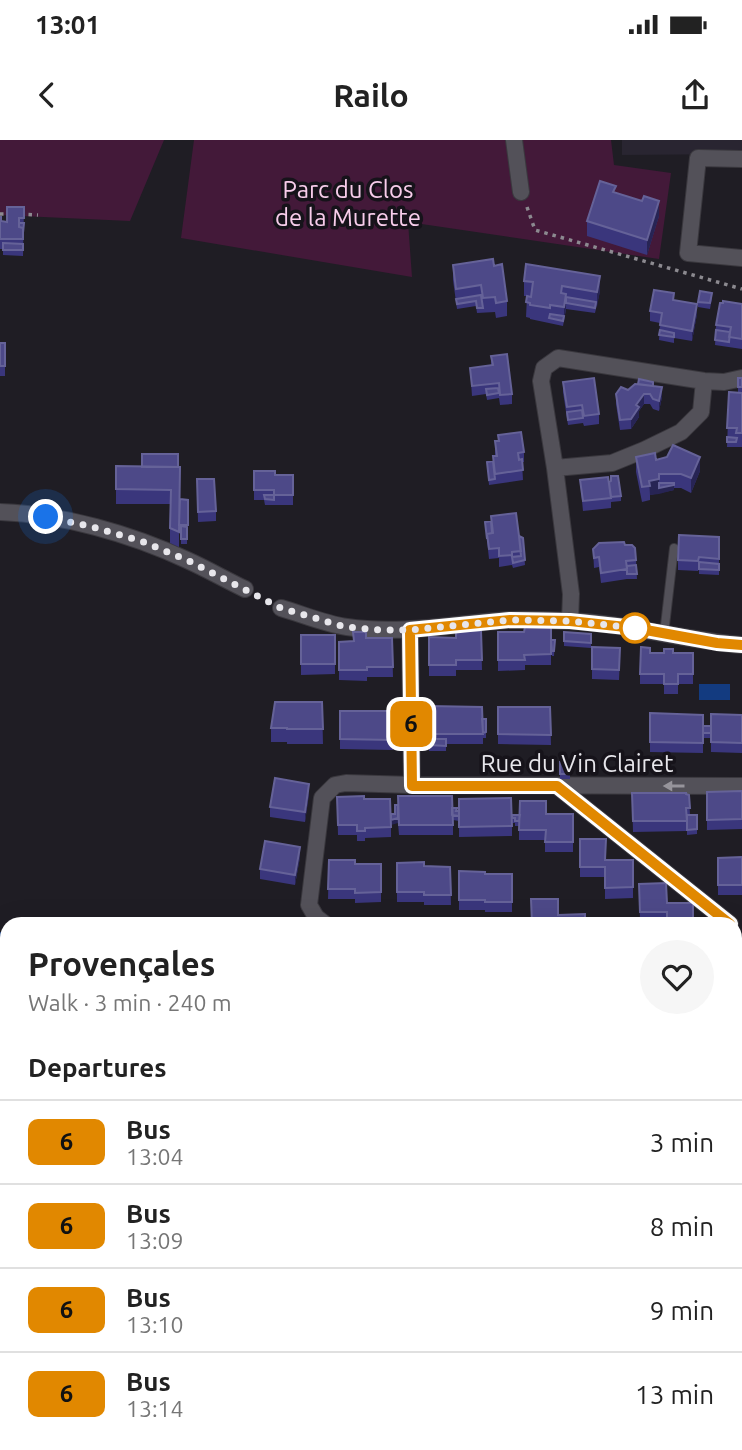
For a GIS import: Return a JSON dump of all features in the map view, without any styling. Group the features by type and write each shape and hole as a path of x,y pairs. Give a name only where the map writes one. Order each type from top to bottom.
{"street":[{"path":"514,140 521,192"},
{"path":"742,159 698,158 688,253 742,258"},
{"path":"570,621 571,594 541,381 544,368 558,358 704,381 724,382 742,378"},
{"path":"555,468 612,463 681,432 701,412 704,381"},
{"path":"0,512 24,513 89,526 141,541 245,589"},
{"path":"281,608 345,627 381,630 410,630 510,620 570,621 742,645"},
{"path":"410,630 412,786"},
{"name":"Rue du Vin Clairet","path":"316,917 309,905 323,798 335,785 742,786"},
{"path":"557,786 721,917"}],"lane":[{"path":"664,634 674,548"}],"path":[{"path":"521,192 535,230 742,289"},
{"path":"0,214 38,215"}],"shaded area":[{"path":"622,140 742,140 742,154 622,155"}],"green space":[{"path":"0,140 164,140 130,221 0,215"},
{"name":"Parc du Clos de la Murette","path":"194,140 611,140 614,165 671,173 659,259 408,222 412,277 181,238"}],"water":[{"path":"699,684 730,684 730,700 699,700"}],"building":[{"path":"600,181 616,186 613,192 642,201 644,196 659,201 647,240 587,221"},
{"path":"7,207 24,207 24,218 19,218 23,239 0,239 0,217 1,221 7,222"},
{"path":"3,243 23,244 23,250 3,250"},
{"path":"493,259 494,266 502,264 507,301 496,303 495,297 483,298 481,285 456,289 453,265"},
{"path":"526,264 600,276 597,292 562,286 561,293 566,294 564,307 530,305 526,302 527,296 531,297 533,282 524,281"},
{"path":"654,290 674,293 673,300 697,304 692,331 660,325 662,313 650,311"},
{"path":"700,291 712,293 710,303 698,302"},
{"path":"481,295 483,308 477,308 476,301 457,304 456,299"},
{"path":"566,297 596,302 595,308 566,303"},
{"path":"723,301 742,304 742,339 729,337 731,327 716,325 720,303"},
{"path":"550,314 564,316 563,321 549,318"},
{"path":"660,330 674,333 674,337 659,335"},
{"path":"716,330 730,332 729,342 715,340"},
{"path":"0,343 5,343 5,366 0,366"},
{"path":"507,354 512,394 500,395 499,383 472,386 470,368 493,365 491,356"},
{"path":"594,378 599,414 584,416 582,405 567,407 563,382"},
{"path":"738,378 742,378 742,387 738,387"},
{"path":"639,379 653,382 653,386 638,384"},
{"path":"635,384 662,387 659,401 653,399 650,394 644,394 631,419 620,420 616,394 621,387 628,390"},
{"path":"498,388 499,393 487,395 486,389"},
{"path":"729,392 742,393 742,433 736,433 737,428 727,428"},
{"path":"582,410 583,418 568,420 567,412"},
{"path":"521,432 524,452 518,453 519,460 522,459 523,470 495,474 493,456 497,456 495,441 499,441 498,435"},
{"path":"727,437 737,438 736,442 727,442"},
{"path":"673,445 700,457 691,478 681,474 659,474 659,479 649,481 650,486 642,487 636,457 655,453 656,460 667,457"},
{"path":"142,454 178,454 178,467 142,467"},
{"path":"493,461 495,479 489,480 487,462"},
{"path":"116,466 180,467 179,532 170,528 171,490 116,489"},
{"path":"254,471 275,471 275,475 293,475 293,495 274,495 274,490 254,490"},
{"path":"611,476 618,476 621,496 611,497"},
{"path":"608,477 611,498 583,501 580,480"},
{"path":"197,479 214,479 216,511 198,512"},
{"path":"659,483 674,483 674,485 659,488"},
{"path":"264,495 274,495 274,500 265,499"},
{"path":"180,499 188,500 188,525 179,525"},
{"path":"516,513 521,551 499,556 499,548 489,549 487,534 493,533 491,516"},
{"path":"491,521 492,533 487,534 487,539 485,522"},
{"path":"181,526 187,527 187,539 181,539"},
{"path":"679,535 719,537 719,559 699,557 698,561 678,560"},
{"path":"519,536 523,538 525,560 513,563 512,557 521,556"},
{"path":"624,542 625,545 635,548 636,560 626,561 627,569 601,573 599,557 594,558 593,549 599,543"},
{"path":"699,562 719,564 719,570 699,569"},
{"path":"636,565 637,574 627,574 627,566"},
{"path":"525,627 551,627 551,654 524,655 525,660 498,660 498,632 524,632"},
{"path":"456,631 481,631 482,660 456,660 456,665 429,665 429,637 456,638"},
{"path":"353,632 366,632 366,638 392,638 393,667 339,670 339,642 354,641"},
{"path":"564,632 591,634 591,643 564,641"},
{"path":"301,635 335,635 335,664 301,664"},
{"path":"551,640 555,640 554,651 552,651"},
{"path":"592,647 620,648 619,670 592,669"},
{"path":"641,647 650,648 650,653 664,653 664,649 673,649 673,653 693,653 693,674 678,674 678,684 664,684 664,674 640,674"},
{"path":"275,702 322,702 323,729 271,728"},
{"path":"429,706 482,707 483,734 429,734"},
{"path":"498,707 550,707 551,735 498,734"},
{"path":"340,711 393,711 393,740 340,739"},
{"path":"650,713 703,715 703,743 650,742"},
{"path":"711,714 742,715 742,743 711,742"},
{"path":"482,719 486,719 486,732 483,733"},
{"path":"703,726 711,726 711,733 703,733"},
{"path":"429,739 446,739 446,746 429,745"},
{"path":"570,761 570,774 560,774 560,762"},
{"path":"275,778 309,784 305,812 270,807"},
{"path":"742,791 742,819 707,820 707,792"},
{"path":"632,793 686,793 689,795 690,808 686,808 687,821 633,821"},
{"path":"364,796 364,799 390,799 391,827 357,831 357,825 338,825 337,797"},
{"path":"398,796 452,796 453,825 399,825"},
{"path":"511,798 512,826 459,827 459,799"},
{"path":"520,801 546,801 546,814 573,814 573,842 545,842 546,830 519,830"},
{"path":"395,805 398,805 398,818 391,820 391,814 395,814"},
{"path":"452,808 457,808 459,816 452,815"},
{"path":"512,815 520,815 519,821 515,821"},
{"path":"687,815 697,815 697,829 687,830"},
{"path":"580,839 606,839 605,860 633,860 633,887 605,888 605,867 580,867"},
{"path":"265,841 300,847 295,875 260,869"},
{"path":"742,857 742,885 718,885 718,858"},
{"path":"329,860 381,864 381,892 355,893 355,889 328,889"},
{"path":"424,862 424,866 450,867 451,895 397,892 397,863"},
{"path":"459,871 512,874 512,902 459,900"},
{"path":"666,883 667,903 693,903 693,917 667,917 667,912 640,912 639,884"},
{"path":"531,899 558,899 558,915 585,914 585,917 532,917"}],"bus line":[{"name":"6","path":"721,917 557,786 412,786 410,630 510,620 570,621 742,645"}],"route":[{"path":"46,517 141,541 187,560 281,608 345,627 410,630 510,620 570,621 635,628"}]}
